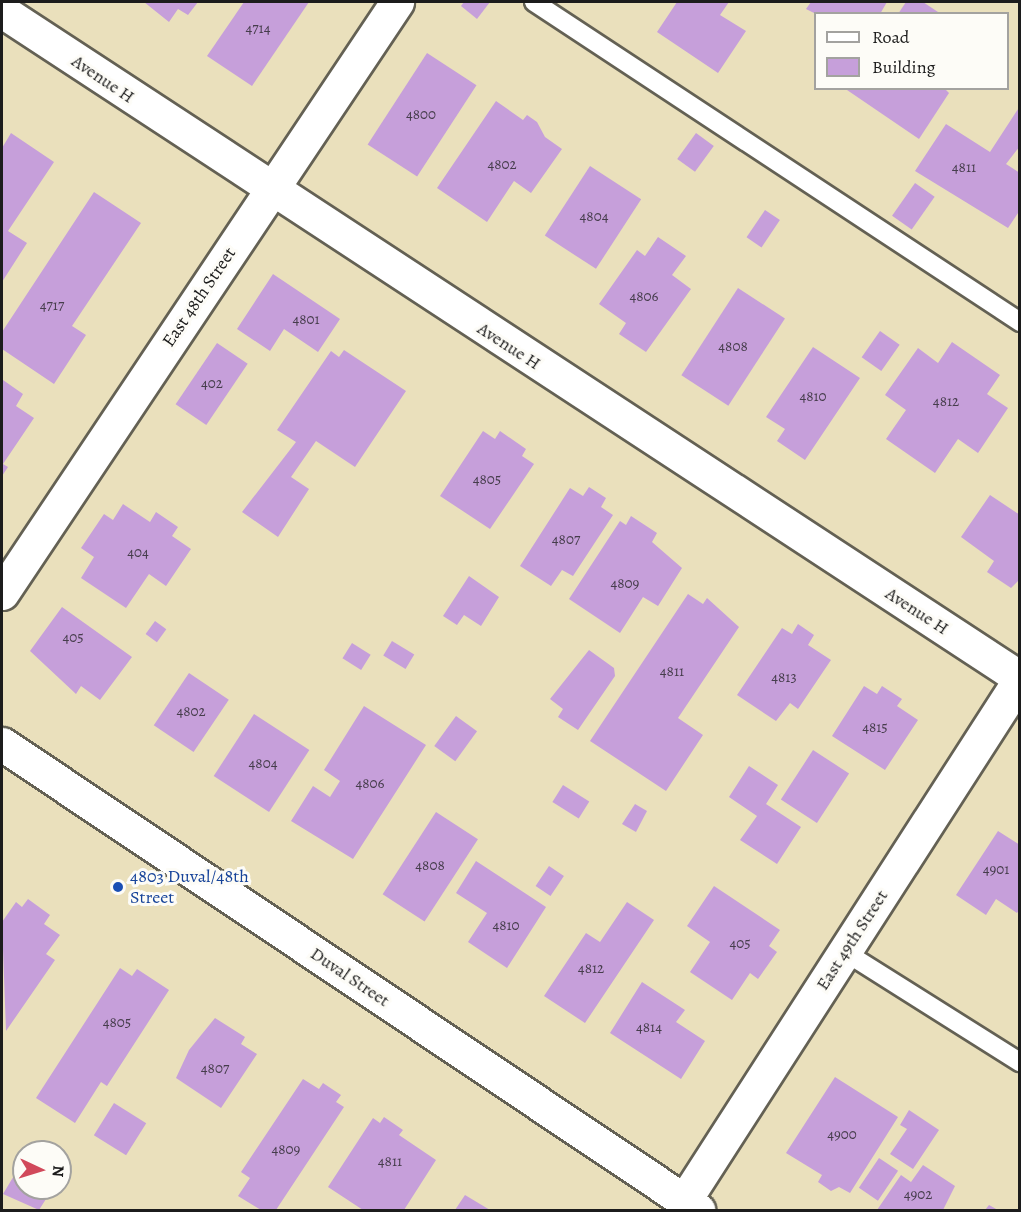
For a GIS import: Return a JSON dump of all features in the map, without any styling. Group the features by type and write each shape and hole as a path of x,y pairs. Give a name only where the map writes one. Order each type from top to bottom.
{"street":[{"name":"East 48th Street","path":"2,593 397,2"},
{"name":"Avenue H","path":"2,11 270,191 1020,678"},
{"name":"East 49th Street","path":"691,1206 845,952 1020,678"},
{"name":"Duval Street","path":"2,744 691,1206"}],"lane":[{"path":"534,2 1020,322"},
{"path":"845,952 1020,1062"}],"building":[{"path":"144,2 198,2 188,15 178,9 169,22"},
{"path":"244,2 309,2 252,86 207,56"},
{"path":"464,2 490,2 477,19 461,6"},
{"path":"677,2 729,2 720,15 746,31 718,73 657,32"},
{"path":"811,2 887,2 881,12 814,13 806,9"},
{"path":"906,2 923,2 938,12 899,12"},
{"path":"427,53 476,85 417,177 368,144"},
{"path":"847,90 946,90 949,93 919,139"},
{"path":"496,101 523,120 527,115 537,122 545,137 562,149 531,193 514,181 487,222 437,188"},
{"path":"1020,106 1020,146 1006,164 1020,173 1020,210 1008,228 915,171 946,124 990,152"},
{"path":"11,133 54,162 8,231 27,243 2,282 2,148"},
{"path":"696,133 714,146 695,172 677,159"},
{"path":"590,166 641,199 596,269 545,236"},
{"path":"915,183 935,197 912,230 892,216"},
{"path":"94,192 141,223 72,326 86,335 54,384 2,349 2,332"},
{"path":"765,210 780,220 761,247 747,237"},
{"path":"658,237 686,256 672,275 691,289 646,352 619,334 626,323 599,304 637,250 645,256"},
{"path":"273,274 340,319 318,352 284,329 270,351 237,329"},
{"path":"738,288 785,318 728,406 681,375"},
{"path":"880,331 900,345 881,371 862,357"},
{"path":"952,342 1000,375 987,394 1008,408 978,453 958,439 935,473 886,439 906,410 885,395 918,348 938,363"},
{"path":"217,343 248,364 206,425 176,404"},
{"path":"813,347 860,378 805,460 777,441 785,429 766,417"},
{"path":"344,350 406,391 355,467 316,441 291,477 309,489 278,537 242,512 296,442 277,430 331,351 339,357"},
{"path":"3,380 23,394 16,406 34,418 3,464 8,467 2,476"},
{"path":"483,431 495,439 500,431 526,449 522,456 534,464 490,529 440,496"},
{"path":"589,487 606,498 601,507 613,515 573,576 562,570 551,586 520,566 570,488 583,496"},
{"path":"990,495 1020,515 1020,579 1011,588 987,572 994,561 961,537"},
{"path":"123,504 150,522 156,512 178,527 172,536 191,549 166,586 149,574 126,608 81,578 94,557 81,548 104,514 113,520"},
{"path":"631,516 657,533 652,542 682,568 658,606 643,597 620,633 569,599 620,521 626,525"},
{"path":"469,576 499,597 481,626 464,615 457,625 443,616"},
{"path":"688,594 703,604 707,598 739,627 678,718 703,735 666,791 590,741"},
{"path":"62,607 132,657 100,700 81,686 76,694 30,651"},
{"path":"155,621 166,629 157,642 146,634"},
{"path":"798,624 814,635 808,645 831,660 798,709 790,703 776,721 737,695 782,628 792,634"},
{"path":"392,641 414,654 406,669 383,656"},
{"path":"352,643 371,655 361,670 342,658"},
{"path":"589,650 614,668 615,676 578,730 558,717 563,709 550,699"},
{"path":"189,673 229,700 194,752 154,725"},
{"path":"864,686 877,694 882,686 902,699 897,706 918,720 885,770 832,736"},
{"path":"364,706 426,745 353,859 291,821 313,786 330,797 340,781 324,770"},
{"path":"254,714 309,750 269,812 214,776"},
{"path":"456,716 477,731 455,761 434,746"},
{"path":"813,750 849,773 817,823 781,799"},
{"path":"749,766 778,785 766,804 801,827 777,864 740,840 757,816 729,797"},
{"path":"563,785 589,801 579,818 552,802"},
{"path":"635,804 647,811 636,832 622,824"},
{"path":"436,812 478,839 425,921 383,894"},
{"path":"998,831 1020,845 1020,909 1017,913 996,899 986,915 956,895"},
{"path":"476,861 546,907 507,968 468,942 487,913 456,893"},
{"path":"549,866 564,876 551,896 536,886"},
{"path":"714,886 780,930 769,946 777,952 758,979 750,973 732,1000 690,972 710,942 687,926"},
{"path":"28,899 50,915 44,924 60,935 46,954 55,960 6,1031 2,922 16,902 22,907"},
{"path":"627,902 654,920 585,1023 544,996 586,933 600,942"},
{"path":"120,968 132,976 137,969 169,990 107,1086 101,1082 75,1123 36,1098"},
{"path":"642,982 685,1010 676,1022 705,1041 681,1079 610,1033"},
{"path":"215,1018 245,1037 241,1044 257,1054 221,1108 176,1078 189,1050"},
{"path":"835,1077 898,1117 850,1193 839,1187 831,1191 818,1182 822,1175 786,1153"},
{"path":"303,1079 319,1089 323,1083 341,1095 336,1102 344,1107 276,1210 261,1210 238,1196 250,1178 241,1172"},
{"path":"114,1103 146,1123 126,1155 94,1135"},
{"path":"909,1110 939,1130 913,1169 890,1154 907,1129 900,1125"},
{"path":"384,1117 403,1130 399,1135 436,1160 404,1210 363,1210 328,1187 373,1118 380,1123"},
{"path":"879,1158 898,1171 878,1201 859,1188"},
{"path":"923,1165 955,1186 943,1210 877,1210 901,1175 911,1182"},
{"path":"12,1179 12,1198 3,1194"},
{"path":"465,1195 490,1210 455,1210"},
{"path":"16,1200 45,1200 39,1210"},
{"path":"989,1205 998,1210 985,1210"}],"place":[{"name":"4803 Duval/48th Street","path":"118,887"}]}
